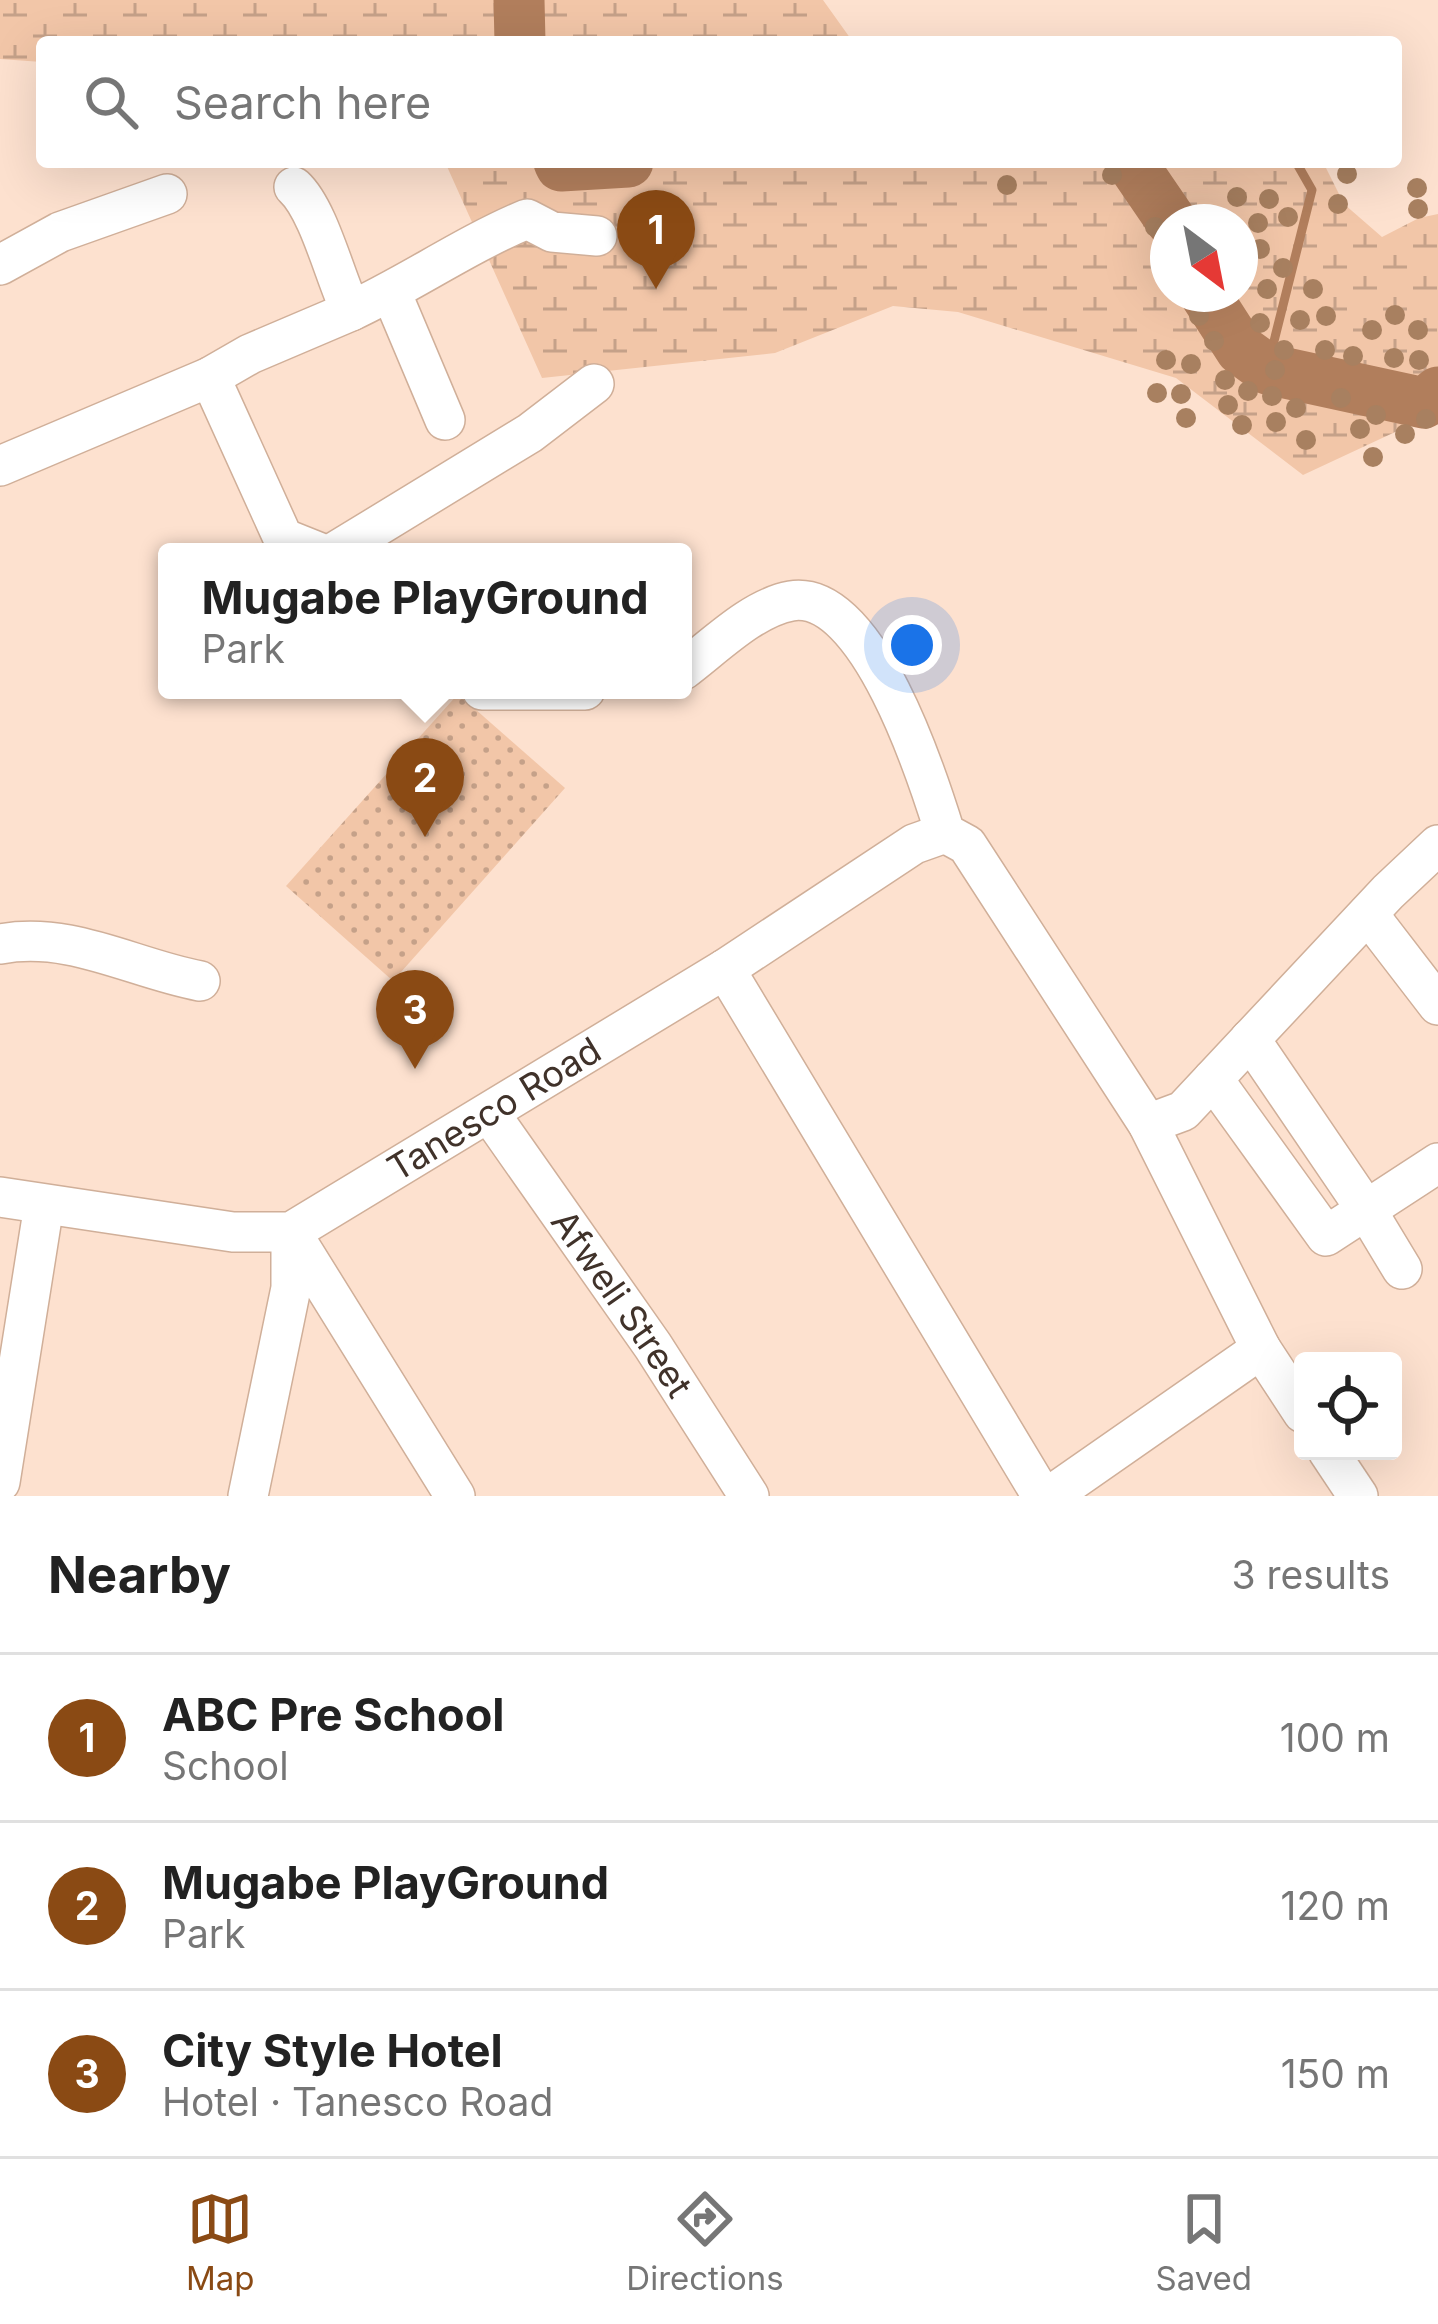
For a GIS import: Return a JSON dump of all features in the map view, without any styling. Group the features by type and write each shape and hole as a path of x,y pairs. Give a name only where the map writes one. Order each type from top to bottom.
{"street":[{"path":"294,187 322,236 351,311"},
{"path":"0,265 60,232 166,194"},
{"path":"0,466 351,311 470,244 527,219 552,232 596,236"},
{"path":"391,292 445,420"},
{"path":"210,377 283,538 296,543"},
{"path":"350,543 530,433 594,384"},
{"path":"692,663 748,621 789,601 810,602 833,614 865,648 907,722 945,833 967,845 1148,1124 1261,1349 1294,1399"},
{"name":"Tanesco Road","path":"291,1232 725,970 914,844 945,833"},
{"path":"1148,1124 1183,1111 1438,845"},
{"path":"1368,914 1438,1004"},
{"path":"0,944 30,939 75,945 200,981"},
{"path":"725,970 1046,1496 1261,1349"},
{"path":"1250,1039 1402,1269"},
{"path":"1213,1078 1326,1236 1438,1163"},
{"name":"Afweli Street","path":"490,1114 653,1346 749,1496"},
{"path":"0,1197 233,1232 291,1232"},
{"path":"0,1482 44,1205"},
{"path":"248,1496 291,1288 291,1232"},
{"path":"291,1232 455,1496"},
{"path":"1334,1460 1358,1496"}],"green space":[{"path":"0,0 823,0 849,36 36,36 36,62 0,59"},
{"path":"448,168 1326,168 1344,204 1382,237 1438,214 1438,412 1303,475 1176,378 958,312 893,306 775,353 542,378"},
{"path":"454,699 464,699 565,788 393,981 286,886"}],"waterway":[{"path":"519,0 520,36"},
{"path":"1135,168 1160,204"},
{"path":"1267,369 1312,190 1299,168"},
{"path":"1217,312 1241,350 1267,369 1424,403 1438,392"}],"place":[{"name":"ABC Pre School","path":"656,289"},
{"name":"Mugabe PlayGround","path":"425,837"},
{"name":"City Style Hotel","path":"415,1069"}]}
